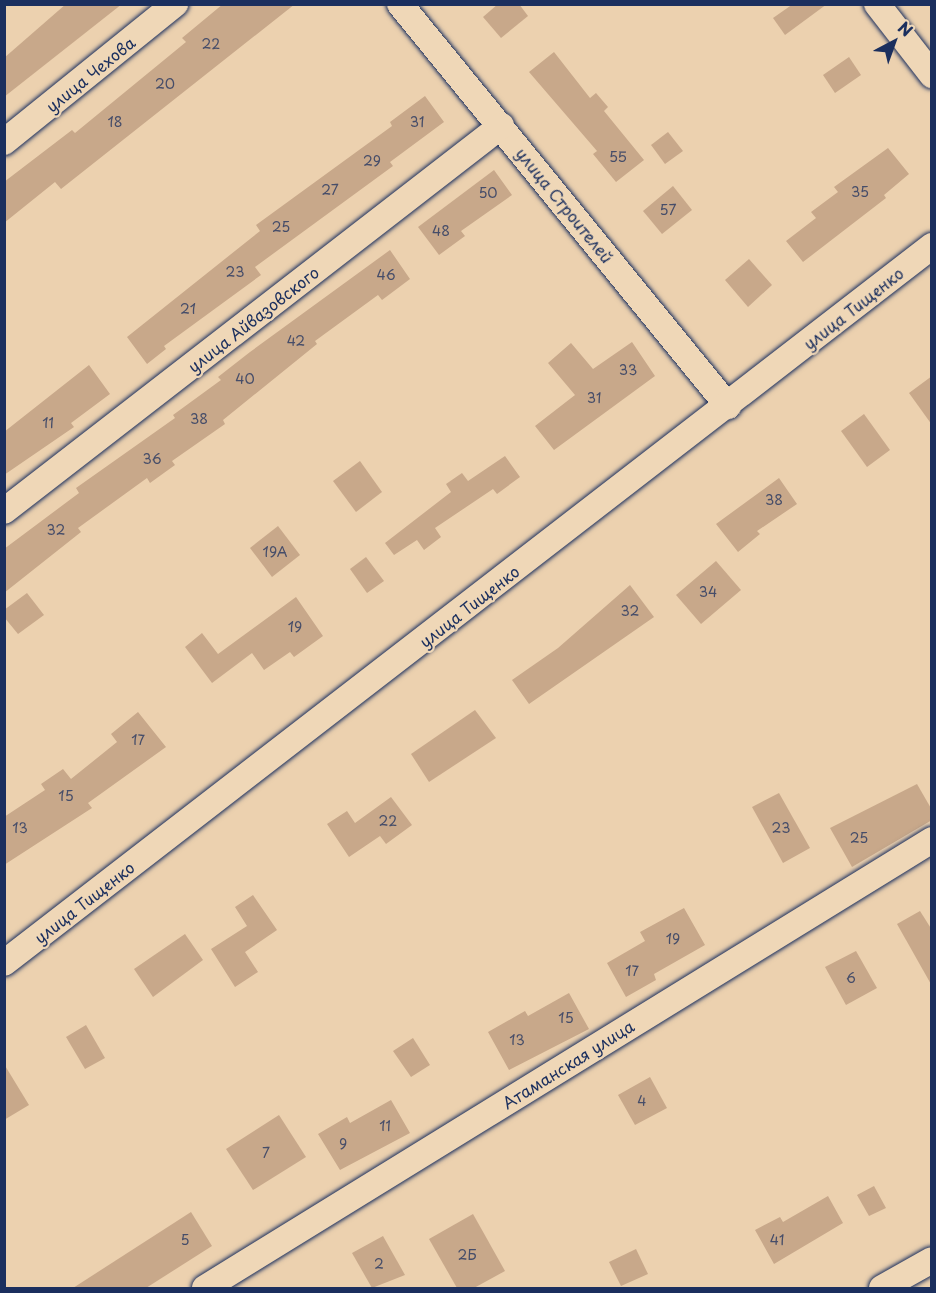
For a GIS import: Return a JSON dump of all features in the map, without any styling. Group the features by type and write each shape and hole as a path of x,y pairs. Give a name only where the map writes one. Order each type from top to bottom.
{"street":[{"name":"улица Чехова","path":"4,142 175,4"},
{"name":"улица Строителей","path":"400,4 728,406"},
{"path":"877,4 932,75"},
{"name":"улица Айвазовского","path":"4,511 501,126"},
{"name":"улица Тищенко","path":"4,963 728,406 932,246"},
{"name":"Атаманская улица","path":"204,1288 932,840"},
{"path":"882,1288 932,1260"}],"building":[{"path":"66,4 122,4 4,97 4,58"},
{"path":"223,4 295,4 61,189 55,182 4,223 4,182 72,130 75,133 186,42 182,38"},
{"path":"498,4 519,4 528,16 501,38 483,17"},
{"path":"793,4 827,4 785,35 773,18"},
{"path":"554,52 590,98 596,93 608,107 604,111 644,160 616,182 593,154 597,151 529,72"},
{"path":"849,57 861,75 835,93 823,75"},
{"path":"425,96 444,122 390,162 393,166 255,267 261,275 164,346 166,349 147,364 127,337 260,231 256,225 392,126 390,122"},
{"path":"668,132 683,151 665,164 651,145"},
{"path":"888,148 909,174 884,195 886,198 803,262 786,241 816,218 811,212 838,192 834,187"},
{"path":"494,170 512,195 461,231 465,236 439,255 418,227"},
{"path":"673,186 692,210 662,234 643,211"},
{"path":"390,250 410,279 382,300 378,295 315,341 317,344 223,420 225,424 172,461 175,465 150,483 147,478 78,528 81,532 4,593 4,549 79,493 76,488 175,418 173,415 221,380 218,377 250,352"},
{"path":"749,259 772,285 748,307 725,280"},
{"path":"632,342 655,376 554,450 535,426 575,395 548,363 571,343 593,369"},
{"path":"89,365 110,394 71,423 74,427 4,475 4,432"},
{"path":"932,376 932,425 909,393"},
{"path":"864,414 890,450 867,467 841,431"},
{"path":"505,456 520,477 497,494 493,489 435,528 441,537 424,550 417,540 394,555 385,543 451,492 446,484 462,473 468,481"},
{"path":"360,461 382,492 356,512 333,481"},
{"path":"779,478 797,504 757,531 760,534 738,552 716,524"},
{"path":"278,526 300,555 272,577 250,548"},
{"path":"366,557 384,581 367,593 350,569"},
{"path":"716,561 741,590 701,624 676,595"},
{"path":"630,585 654,617 529,704 512,680 558,648"},
{"path":"27,593 44,615 18,634 4,617 4,610"},
{"path":"296,597 323,636 294,657 290,652 264,670 252,653 212,683 185,647 202,633 218,654"},
{"path":"475,710 496,738 429,782 411,754"},
{"path":"138,712 166,747 88,803 92,808 4,865 4,817 45,790 41,784 63,769 71,779 117,742 111,734"},
{"path":"917,784 932,810 932,820 852,867 830,828"},
{"path":"779,793 810,848 783,863 752,807"},
{"path":"391,797 412,825 386,844 380,836 349,857 327,824 347,811 355,823"},
{"path":"253,895 277,930 245,952 258,972 235,987 211,949 247,926 235,907"},
{"path":"684,908 705,945 654,974 656,980 626,997 607,963 645,941 640,932"},
{"path":"920,911 932,930 932,986 897,924"},
{"path":"185,934 203,960 153,997 134,969"},
{"path":"856,951 877,988 846,1005 825,967"},
{"path":"569,993 589,1029 509,1070 488,1032 525,1011 528,1016"},
{"path":"86,1025 105,1058 85,1069 66,1037"},
{"path":"413,1038 430,1065 411,1077 393,1051"},
{"path":"4,1064 29,1105 4,1120"},
{"path":"650,1077 667,1108 635,1125 618,1095"},
{"path":"391,1100 410,1133 340,1170 318,1134 347,1117 350,1123"},
{"path":"279,1115 306,1157 253,1190 226,1149"},
{"path":"874,1186 886,1208 869,1216 857,1195"},
{"path":"828,1196 843,1223 774,1264 755,1230 780,1217 783,1222"},
{"path":"191,1212 212,1246 146,1288 73,1288"},
{"path":"473,1214 505,1271 474,1288 457,1288 429,1239"},
{"path":"383,1236 405,1275 372,1288 352,1253"},
{"path":"636,1249 648,1274 621,1286 609,1262"}]}
